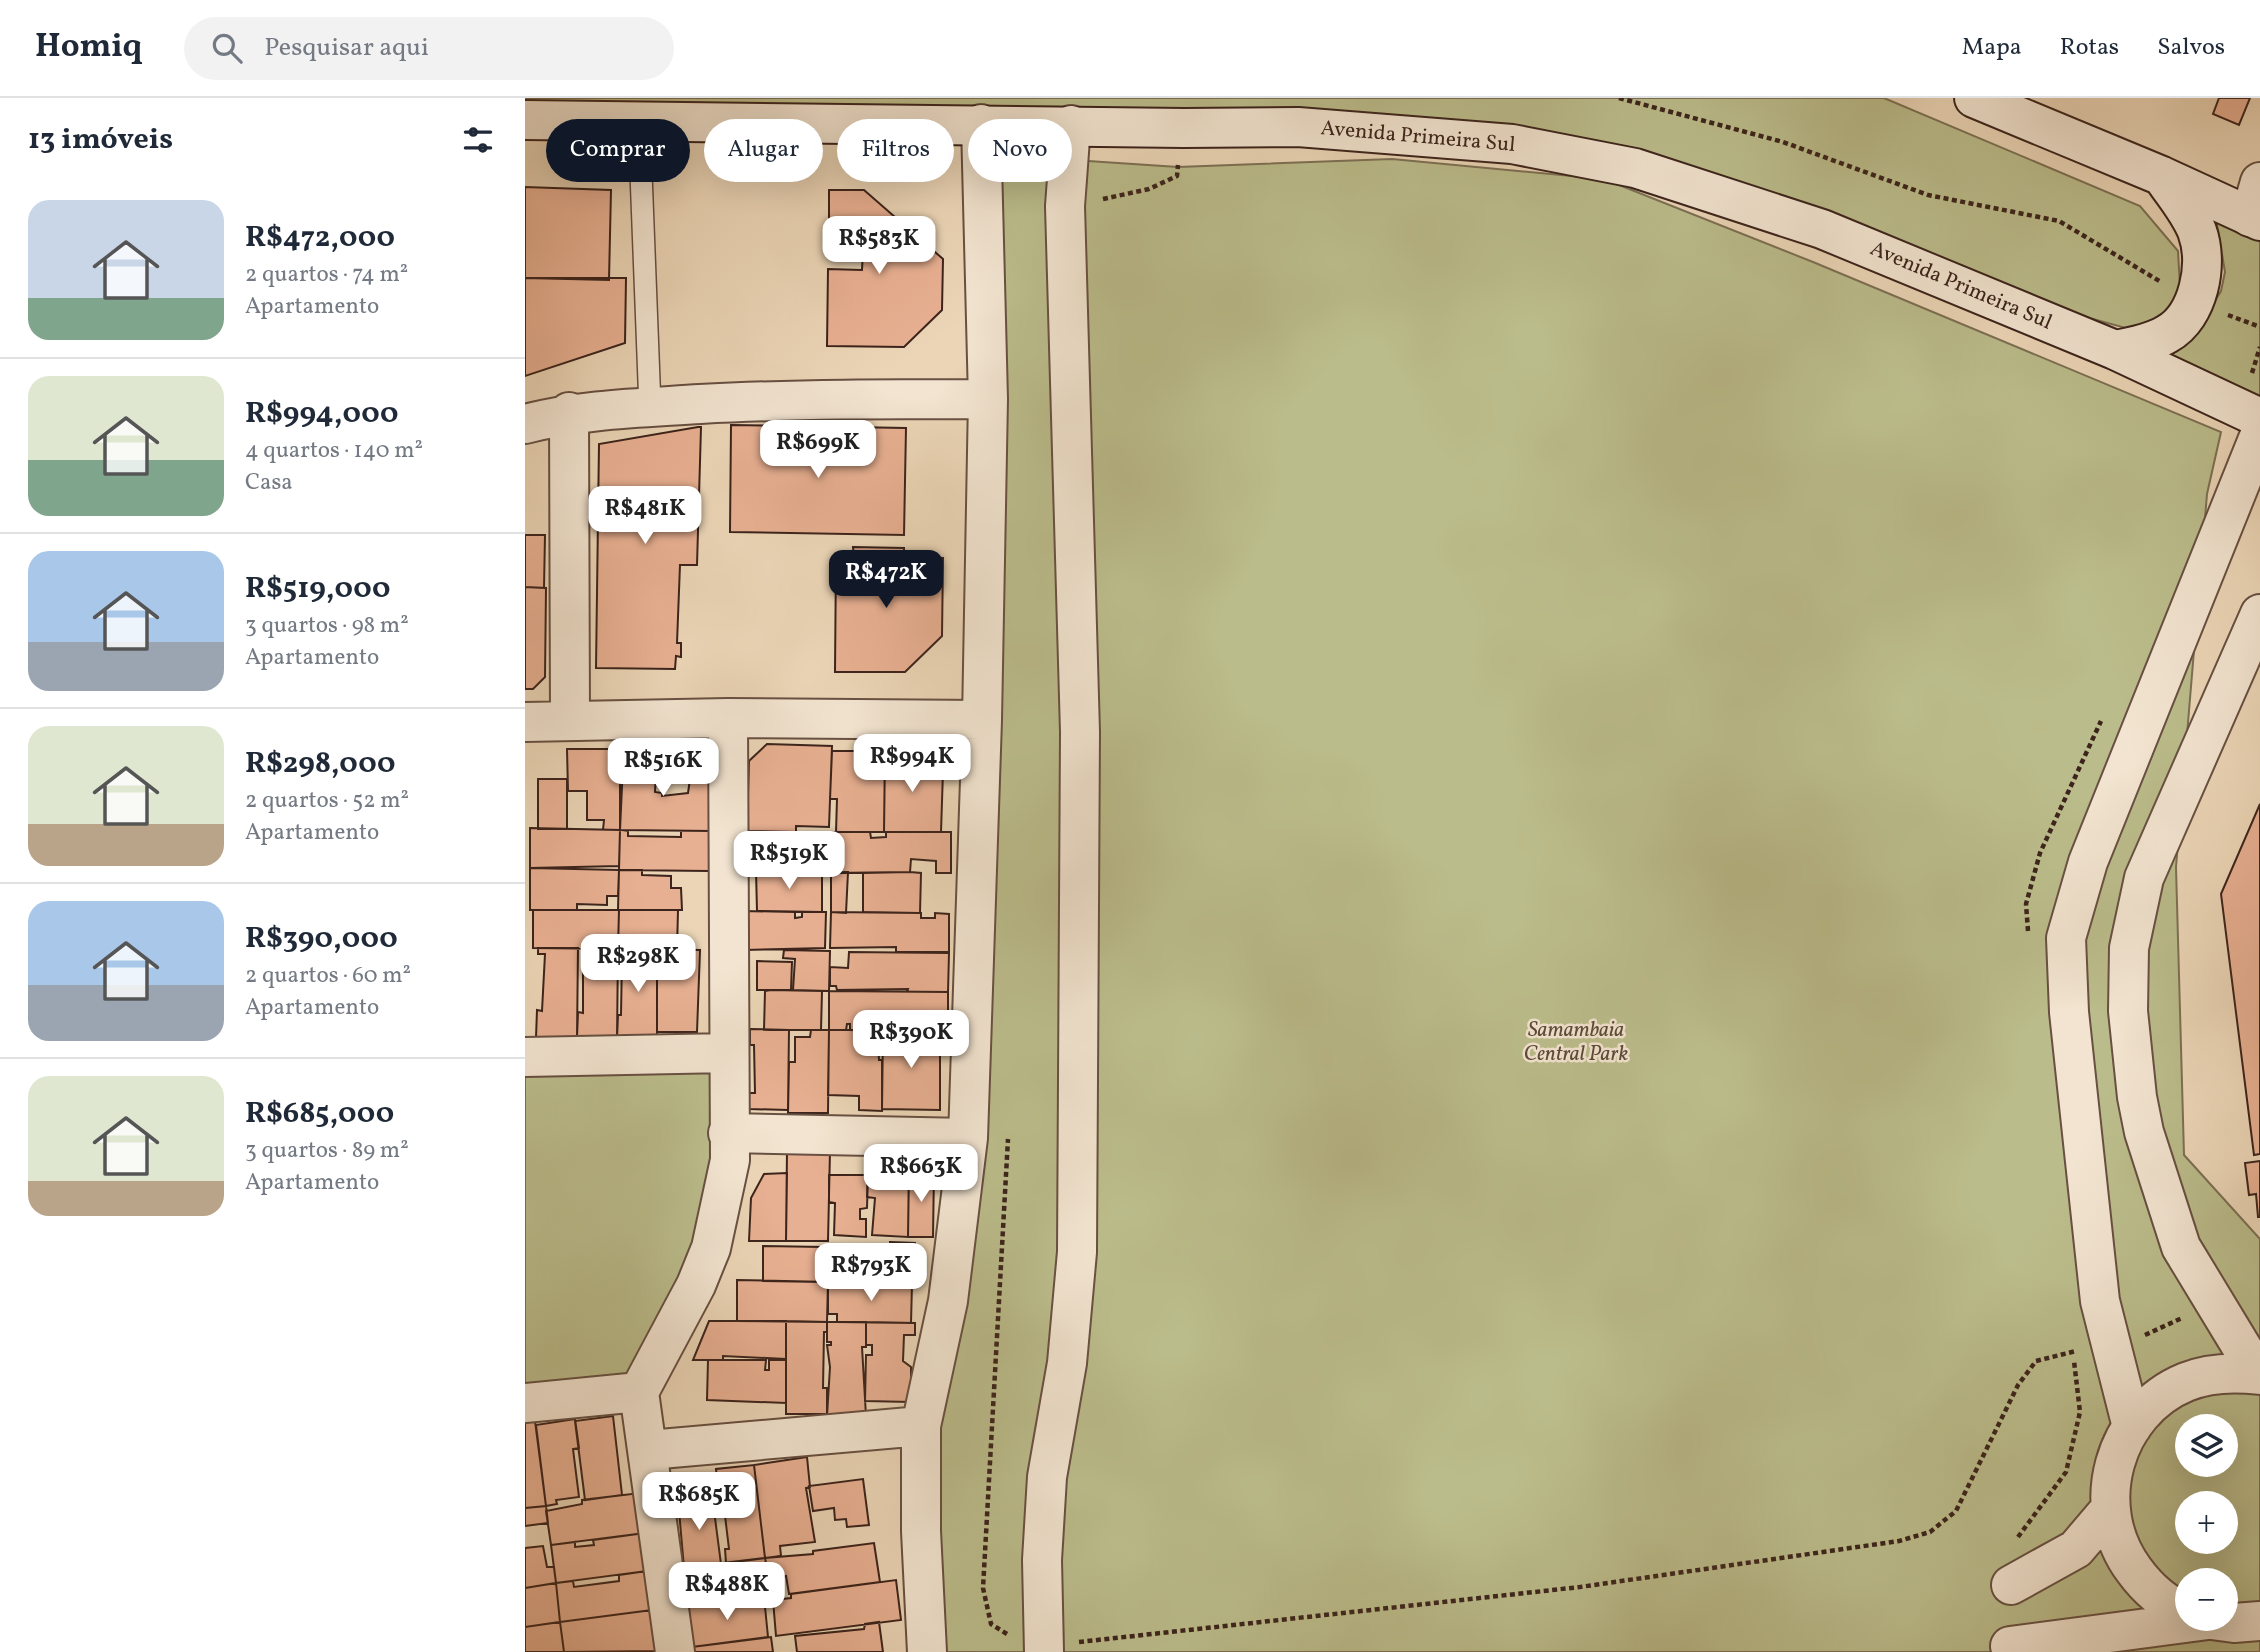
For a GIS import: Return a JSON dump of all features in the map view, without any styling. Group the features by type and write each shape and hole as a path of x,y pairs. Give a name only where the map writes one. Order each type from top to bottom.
{"street":[{"path":"1973,98 2162,176 2257,207"},
{"name":"Avenida Primeira Sul","path":"525,120 546,120"},
{"name":"Avenida Primeira Sul","path":"690,121 968,124"},
{"name":"Avenida Primeira Sul","path":"1072,125 1298,127 1423,135 1512,144 1635,168 1822,229 2115,350 2260,418"},
{"path":"2115,350 2166,335 2178,326 2192,302 2201,276 2201,251 2197,231 2162,176"},
{"path":"927,1652 921,1426 948,1301 968,1139 982,720 988,399 982,182"},
{"path":"1043,1649 1042,1560 1047,1477 1067,1363 1077,1252 1080,732 1065,206 1067,182"},
{"path":"525,424 569,412 650,407 820,398 988,399"},
{"path":"569,412 570,721"},
{"path":"2132,1427 2099,1287 2069,1012 2066,938 2088,862 2260,434"},
{"path":"2259,1375 2213,1304 2181,1247 2144,1132 2137,1097 2129,1011 2129,948 2144,878 2260,614"},
{"path":"525,722 729,718 982,720"},
{"path":"675,1652 639,1392 696,1285 711,1248 730,1160 729,718"},
{"path":"525,1057 728,1052"},
{"path":"729,1133 968,1139"},
{"path":"2175,1605 2160,1598 2133,1569 2115,1535 2110,1509 2110,1482 2116,1457 2132,1427 2162,1395 2186,1382 2211,1374 2259,1375"},
{"path":"525,1403 639,1392"},
{"path":"649,1450 921,1426"},
{"path":"2011,1585 2076,1549 2110,1509"},
{"path":"2238,1623 2260,1620"},
{"path":"2010,1646 2150,1640 2175,1628"}],"lane":[{"path":"641,182 650,407"}],"path":[{"path":"1619,98 1783,142 1928,195 2059,221 2192,302 2260,327"},
{"path":"1065,206 1149,189 1177,176 1184,128"},
{"path":"1009,1128 983,1588 991,1623 1026,1646 1043,1649 1580,1587 1899,1541 1930,1532 1956,1511 2018,1385 2036,1362 2073,1353 2110,1339 2144,1335 2213,1304"}],"green space":[{"path":"525,98 1884,98 2140,206 2178,251 2181,304 2151,335 2082,316 1605,149 1072,130 1072,119 968,119 968,127 954,126 954,119 837,119 837,122 823,121 823,119 525,111"},
{"name":"Samambaia Central Park","path":"1392,159 1604,179 1813,262 2221,432 2207,494 2176,867 2184,1155 2260,1239 2260,1652 927,1652 924,1615 948,1301 993,182 1072,182 1072,160 1178,167"},
{"path":"2216,219 2260,239 2260,404 2153,357 2195,333 2221,291 2225,272"},
{"path":"728,1053 730,1160 639,1392 525,1403 525,1057"}],"building":[{"path":"2219,98 2250,98 2239,125 2213,114"},
{"path":"525,187 611,190 609,280 525,278"},
{"path":"829,190 864,190 943,259 942,310 904,347 827,346 828,269 862,270 863,251 829,250"},
{"path":"525,278 626,278 625,343 525,376"},
{"path":"731,425 906,428 904,535 730,532"},
{"path":"701,427 697,565 680,565 677,643 681,643 681,657 676,656 675,669 596,668 599,444"},
{"path":"525,535 545,535 544,588 525,587"},
{"path":"853,547 904,548 904,557 943,558 942,636 905,672 835,672 836,557 854,557"},
{"path":"525,587 546,588 545,677 533,689 525,689"},
{"path":"767,744 832,746 829,827 796,826 796,832 747,831 749,761"},
{"path":"658,748 676,769 669,769 669,774 656,774 655,792 662,793 662,796 688,793 690,779 712,771 712,831 620,830 623,765 636,765 636,750"},
{"path":"567,749 620,749 620,830 603,830 604,820 587,820 587,791 568,791"},
{"path":"832,751 885,751 884,832 836,832 837,799 830,799"},
{"path":"885,753 925,754 943,771 941,832 884,832"},
{"path":"538,779 567,779 567,829 538,829"},
{"path":"2260,804 2260,1154 2254,1155 2221,894"},
{"path":"530,828 620,830 619,866 530,868"},
{"path":"620,830 628,831 628,836 681,837 681,831 710,831 709,871 619,870"},
{"path":"747,831 831,833 831,849 821,849 820,865 769,864 769,871 745,871"},
{"path":"832,832 870,832 871,838 886,837 886,832 951,832 951,873 936,873 936,861 911,859 910,872 831,873"},
{"path":"530,868 619,870 618,896 607,896 607,905 577,904 577,910 530,910"},
{"path":"619,870 642,870 642,875 671,876 671,888 681,888 682,910 618,910"},
{"path":"756,871 822,872 822,912 757,911"},
{"path":"848,872 846,913 831,912 831,873"},
{"path":"863,873 921,873 920,913 863,912"},
{"path":"533,910 619,910 618,949 533,948"},
{"path":"619,910 678,910 677,950 618,949"},
{"path":"744,911 795,912 795,918 802,917 802,912 826,912 825,948 744,950"},
{"path":"831,912 921,913 921,918 935,918 935,913 949,914 949,952 896,952 896,947 830,948"},
{"path":"538,948 578,948 577,1038 536,1038 537,1010 542,1011 545,954 538,954"},
{"path":"595,949 618,949 617,1039 577,1038 578,1012 583,1013 583,960 595,960"},
{"path":"618,949 657,949 657,1035 617,1039 618,1015 621,1015 622,957 618,957"},
{"path":"657,949 700,950 697,1032 657,1032"},
{"path":"784,950 830,951 829,991 793,990 795,959 783,958"},
{"path":"849,952 949,953 948,992 907,992 908,989 837,990 836,986 830,986 830,967 848,968"},
{"path":"757,961 792,962 791,990 757,990"},
{"path":"765,991 822,991 821,1030 764,1030"},
{"path":"829,991 948,992 948,1033 850,1030 850,1024 847,1024 846,1030 829,1030"},
{"path":"750,1029 789,1030 788,1110 749,1109 749,1093 755,1093 754,1045 750,1045"},
{"path":"811,1030 829,1030 828,1113 788,1113 789,1062 795,1062 795,1037 810,1037"},
{"path":"829,1030 863,1030 863,1043 878,1042 879,1060 882,1060 882,1111 859,1110 859,1096 828,1095"},
{"path":"883,1031 940,1031 940,1110 882,1109"},
{"path":"787,1151 830,1151 828,1241 786,1241"},
{"path":"2260,1161 2258,1217 2256,1194 2249,1195 2245,1163"},
{"path":"868,1162 909,1162 908,1237 872,1235 875,1198 867,1197"},
{"path":"909,1170 934,1170 933,1237 908,1237"},
{"path":"787,1173 786,1241 749,1241 751,1198 764,1174"},
{"path":"829,1175 868,1175 867,1208 860,1209 860,1219 866,1219 866,1237 834,1235 835,1203 829,1202"},
{"path":"890,1242 915,1243 914,1284 828,1282 828,1246 890,1246"},
{"path":"763,1246 825,1247 824,1282 763,1281"},
{"path":"737,1280 828,1282 827,1322 737,1321"},
{"path":"828,1282 844,1283 845,1288 860,1287 860,1283 912,1284 911,1323 837,1322 837,1314 828,1314"},
{"path":"709,1321 786,1321 786,1359 723,1356 723,1360 693,1360"},
{"path":"786,1321 827,1322 827,1332 824,1332 823,1388 827,1388 827,1414 786,1414"},
{"path":"827,1322 866,1322 866,1347 862,1347 866,1416 827,1416 830,1367 827,1345 831,1345 831,1342 827,1342"},
{"path":"866,1322 915,1323 915,1335 904,1335 903,1361 911,1367 911,1402 865,1401 866,1355 872,1355 872,1345 866,1345"},
{"path":"708,1360 766,1360 765,1370 769,1370 769,1360 786,1360 786,1403 707,1400"},
{"path":"525,1416 535,1421 546,1506 525,1508"},
{"path":"613,1416 622,1495 585,1500 575,1421"},
{"path":"575,1419 579,1448 573,1449 579,1497 556,1500 557,1504 546,1506 536,1425"},
{"path":"807,1457 810,1487 806,1488 815,1542 780,1546 781,1556 765,1558 754,1465"},
{"path":"754,1465 765,1558 726,1563 725,1549 729,1549 716,1469"},
{"path":"863,1479 869,1525 847,1527 846,1519 835,1520 834,1508 813,1511 809,1486"},
{"path":"640,1493 645,1533 551,1545 546,1511 582,1504 582,1500"},
{"path":"712,1495 721,1564 684,1568 678,1499"},
{"path":"546,1506 548,1523 525,1526 525,1508"},
{"path":"645,1533 647,1571 556,1583 551,1545 575,1542 575,1547 594,1545 593,1540"},
{"path":"874,1543 880,1582 789,1594 786,1576 769,1579 765,1558 813,1554 813,1551"},
{"path":"543,1546 547,1567 554,1567 556,1583 525,1588 525,1548"},
{"path":"765,1558 768,1573 764,1574 766,1593 702,1602 697,1566"},
{"path":"647,1571 652,1610 560,1622 556,1583 573,1581 574,1587 619,1581 619,1575"},
{"path":"896,1580 901,1620 776,1636 773,1600 791,1598 791,1594"},
{"path":"556,1583 560,1622 525,1627 525,1588"},
{"path":"764,1597 768,1637 692,1647 684,1607"},
{"path":"652,1610 657,1651 564,1652 560,1622"},
{"path":"560,1622 564,1652 525,1652 525,1627"},
{"path":"879,1622 883,1652 797,1652 795,1636 864,1629 865,1624"},
{"path":"771,1637 773,1652 691,1652 692,1647"}]}
